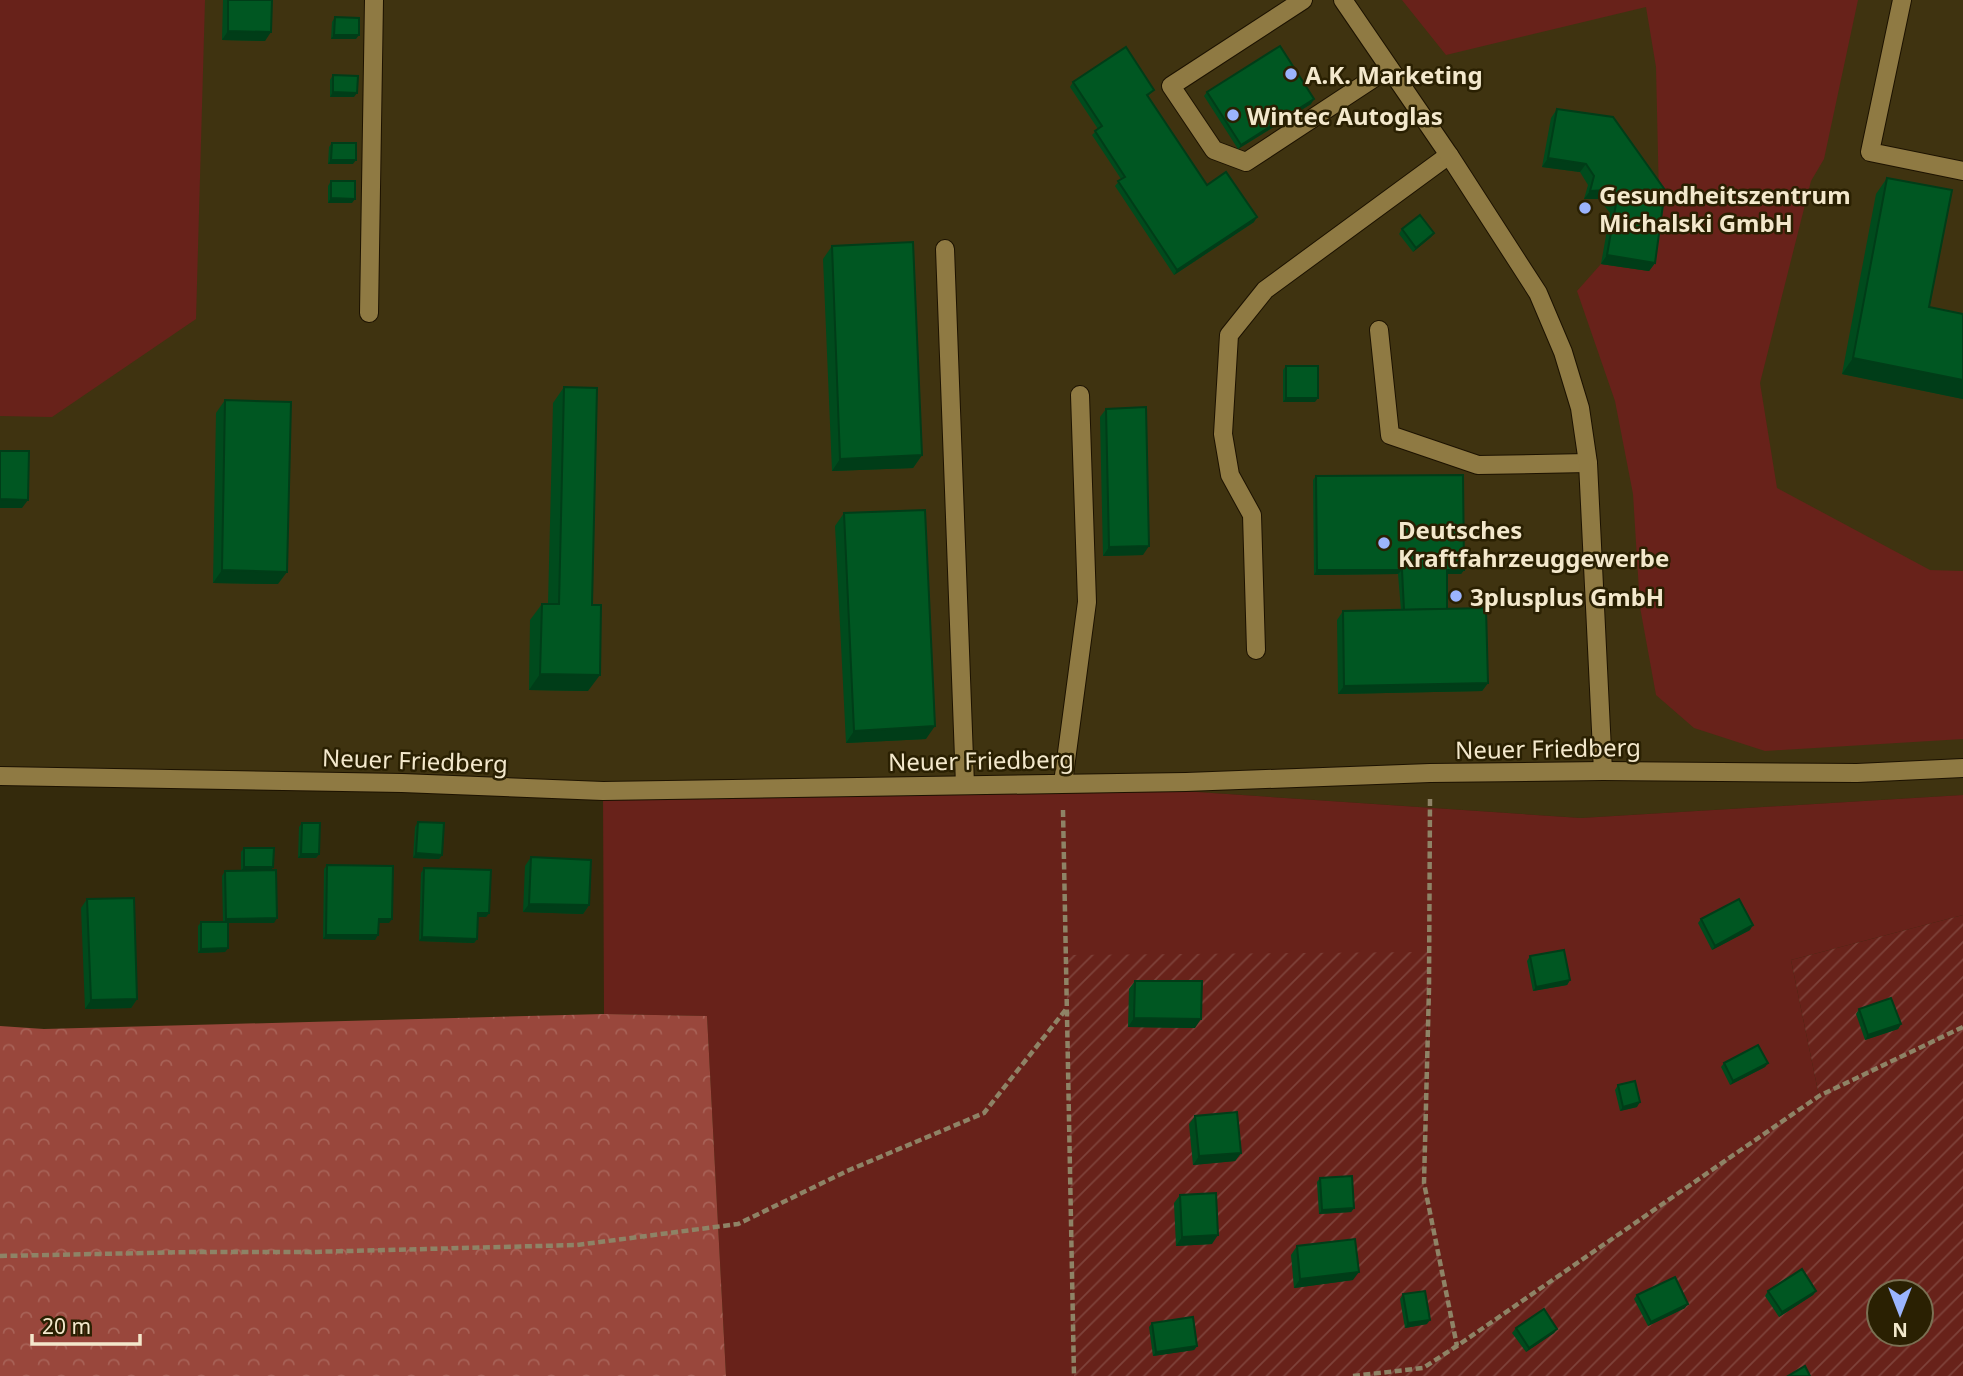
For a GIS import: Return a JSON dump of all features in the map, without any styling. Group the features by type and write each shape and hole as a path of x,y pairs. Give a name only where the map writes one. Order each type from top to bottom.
{"street":[{"path":"369,313 374,0"},
{"path":"1303,0 1171,86 1214,150 1246,162 1389,68"},
{"path":"1343,0 1450,155 1538,293 1563,352 1580,408 1588,463 1603,771"},
{"path":"1902,0 1870,152 1963,171"},
{"path":"1256,650 1251,515 1230,475 1223,434 1229,335 1265,290 1450,155"},
{"path":"945,249 965,785"},
{"path":"1379,330 1390,435 1478,465 1588,463"},
{"path":"1063,783 1087,603 1080,395"},
{"name":"Neuer Friedberg","path":"0,776 402,783 603,791 1186,782 1430,773 1857,773 1963,768"}],"path":[{"path":"1430,773 1429,988 1424,1183 1457,1346"},
{"path":"1063,783 1074,1376"},
{"path":"0,1256 311,1252 577,1244 738,1224 847,1171 984,1113 1067,1008"},
{"path":"1353,1376 1423,1368 1819,1096 1963,1027"}],"shaded area":[{"path":"0,0 1963,0 1963,795 1581,818 1063,783 680,789 0,776"},
{"path":"0,0 205,0 196,319 52,417 0,416"},
{"path":"1402,0 1858,0 1824,159 1811,181 1760,383 1777,488 1930,570 1963,571 1963,739 1765,751 1694,728 1656,695 1640,607 1633,494 1615,401 1577,291 1601,264 1649,271 1659,199 1656,67 1646,7 1446,55"},
{"path":"1063,783 1581,818 1963,795 1963,915 1791,960 1819,1096 1457,1346 1424,1183 1429,988 1067,955 1074,1376 726,1376 707,1016 604,1014 603,791"},
{"path":"1963,915 1963,1376 1074,1376 1066,955 1429,952 1424,1183 1458,1346 1819,1096 1791,960"}],"green space":[{"path":"604,1014 707,1016 726,1376 0,1376 0,1026 44,1029"}],"building":[{"path":"228,0 272,0 271,32 228,31"},
{"path":"335,17 359,18 359,35 334,35"},
{"path":"1280,46 1314,99 1241,145 1207,92"},
{"path":"1126,47 1154,90 1147,95 1207,185 1226,172 1257,217 1177,270 1118,181 1125,177 1095,131 1102,126 1073,82"},
{"path":"333,75 358,76 357,93 333,92"},
{"path":"1557,109 1613,117 1665,190 1655,263 1607,255 1616,204 1605,190 1590,191 1594,176 1586,164 1548,158"},
{"path":"332,143 356,143 356,160 331,160"},
{"path":"1887,178 1952,190 1929,307 1963,314 1963,380 1853,358"},
{"path":"331,181 355,181 355,199 331,198"},
{"path":"1420,215 1434,233 1416,248 1402,229"},
{"path":"913,242 922,455 840,459 832,246"},
{"path":"1286,366 1318,366 1318,398 1286,398"},
{"path":"564,387 597,388 592,605 601,605 600,675 540,674 542,604 559,604"},
{"path":"225,400 291,402 287,572 222,570"},
{"path":"1146,407 1149,546 1109,547 1106,409"},
{"path":"0,451 29,451 28,500 0,499"},
{"path":"1463,475 1464,570 1447,570 1447,609 1404,610 1402,570 1317,570 1316,476"},
{"path":"925,510 935,726 854,731 844,513"},
{"path":"1486,608 1488,683 1344,686 1343,611"},
{"path":"418,822 444,823 442,855 416,853"},
{"path":"302,823 320,823 319,854 301,854"},
{"path":"244,848 274,848 273,867 244,867"},
{"path":"531,857 591,860 589,905 529,904"},
{"path":"327,865 393,866 392,919 379,919 378,935 326,935"},
{"path":"424,868 491,870 489,913 478,913 477,939 422,937"},
{"path":"276,870 277,918 226,919 225,871"},
{"path":"134,898 137,999 91,1000 87,899"},
{"path":"1739,899 1753,925 1715,946 1701,919"},
{"path":"201,922 228,922 228,948 201,949"},
{"path":"1564,950 1570,980 1536,987 1530,956"},
{"path":"1135,981 1202,981 1201,1019 1134,1018"},
{"path":"1891,998 1901,1024 1868,1035 1859,1009"},
{"path":"1758,1045 1768,1063 1733,1081 1724,1063"},
{"path":"1635,1081 1640,1102 1623,1107 1618,1085"},
{"path":"1237,1112 1241,1153 1199,1156 1195,1116"},
{"path":"1352,1176 1354,1208 1322,1210 1320,1178"},
{"path":"1216,1193 1218,1235 1182,1237 1180,1195"},
{"path":"1355,1239 1359,1272 1300,1279 1297,1246"},
{"path":"1802,1269 1816,1291 1782,1312 1768,1291"},
{"path":"1675,1277 1688,1304 1651,1322 1637,1295"},
{"path":"1425,1291 1430,1320 1408,1323 1403,1294"},
{"path":"1544,1309 1557,1329 1529,1348 1516,1328"},
{"path":"1193,1317 1197,1346 1156,1352 1152,1323"},
{"path":"1805,1366 1810,1376 1788,1376"}],"place":[{"name":"A.K. Marketing","path":"1291,74"},
{"name":"Wintec Autoglas","path":"1233,115"},
{"name":"Gesundheitszentrum Michalski GmbH","path":"1585,208"},
{"name":"Deutsches Kraftfahrzeuggewerbe","path":"1384,543"},
{"name":"3plusplus GmbH","path":"1456,596"}]}
